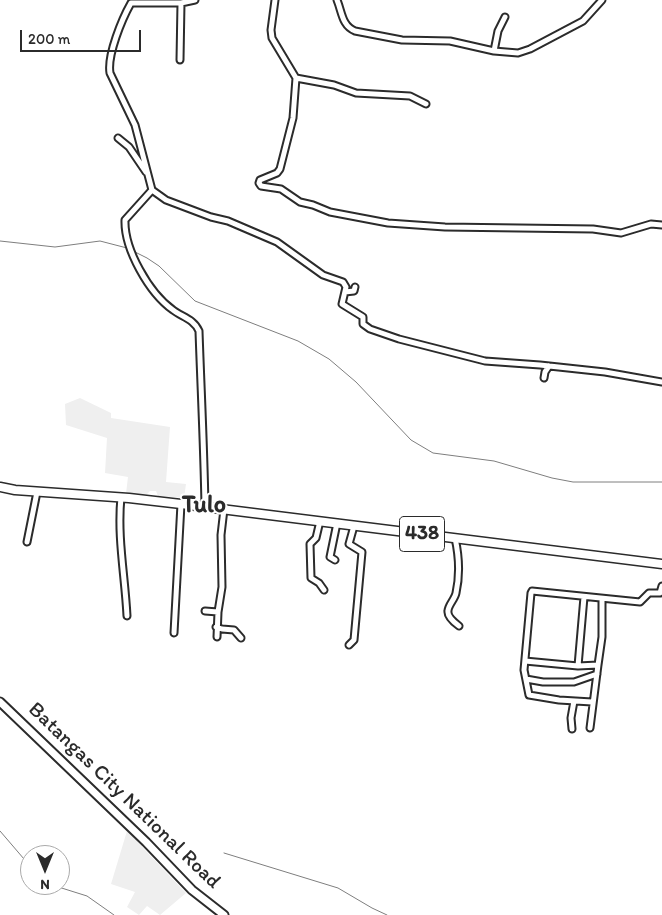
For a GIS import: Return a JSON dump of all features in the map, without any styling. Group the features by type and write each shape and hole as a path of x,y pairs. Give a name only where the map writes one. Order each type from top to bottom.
{"main road":[{"name":"438","path":"0,487 37,492 122,497 662,564"}],"street":[{"path":"146,172 135,125 110,73 109,68 118,33 129,1 182,3 195,0"},
{"path":"275,0 271,30 272,38 296,78 293,118 280,169 276,173 260,180 261,186 282,189 300,202 341,214 400,224 593,229 621,233 650,224 662,225"},
{"path":"337,0 345,24 348,28 355,31 402,40 450,41 494,51 518,53 530,50 583,21 602,0"},
{"path":"180,60 182,3"},
{"path":"494,51 498,31 505,17"},
{"path":"296,78 334,85 356,93 410,96 426,104"},
{"path":"118,138 129,147 146,172 152,190 166,200 211,217 228,221 277,242 323,275 343,282 346,286 342,304 363,317 363,324 370,329 406,341 485,361 549,366 662,382"},
{"path":"152,190 125,220 126,238 146,282 172,310 186,317 199,331 205,507"},
{"path":"345,292 354,291 355,286"},
{"path":"544,378 549,366"},
{"path":"27,542 37,492"},
{"path":"122,497 120,535 127,616"},
{"path":"174,633 181,504"},
{"path":"217,637 216,627 222,586 221,535 224,509"},
{"path":"320,521 316,538 310,544 311,578 319,583 324,590"},
{"path":"335,560 330,557 337,523"},
{"path":"349,645 354,640 362,552 350,544 354,526"},
{"path":"455,538 458,557 458,584 456,596 448,614 459,626"},
{"path":"592,702 532,696 528,692 524,670 532,591 640,602 649,593 660,593 662,586"},
{"path":"578,666 584,597"},
{"path":"590,728 602,637 602,599"},
{"path":"205,611 218,612"},
{"path":"216,627 222,630 234,630 241,638"},
{"path":"525,661 578,666 598,665"},
{"path":"526,678 543,682 574,682 598,674"},
{"path":"572,729 571,718 574,701"},
{"name":"Batangas City National Road","path":"0,702 146,842 192,890 224,915"}],"shaded area":[{"path":"80,398 111,413 111,418 170,427 166,482 186,484 184,498 158,496 156,491 150,491 147,494 126,494 128,477 105,473 107,438 66,425 65,404"},
{"path":"127,831 186,893 160,915 147,906 139,915 127,907 135,892 111,884"}],"waterway":[{"path":"0,241 55,247 100,241 127,248"},
{"path":"133,251 159,266 195,301 298,341 329,359 356,382 411,440 433,453 494,461 552,478 573,482 662,482"},
{"path":"0,831 20,854"},
{"path":"224,853 338,888 387,915"},
{"path":"70,891 87,896 114,915"}],"district":[{"name":"Tulo","path":"204,506"}]}
